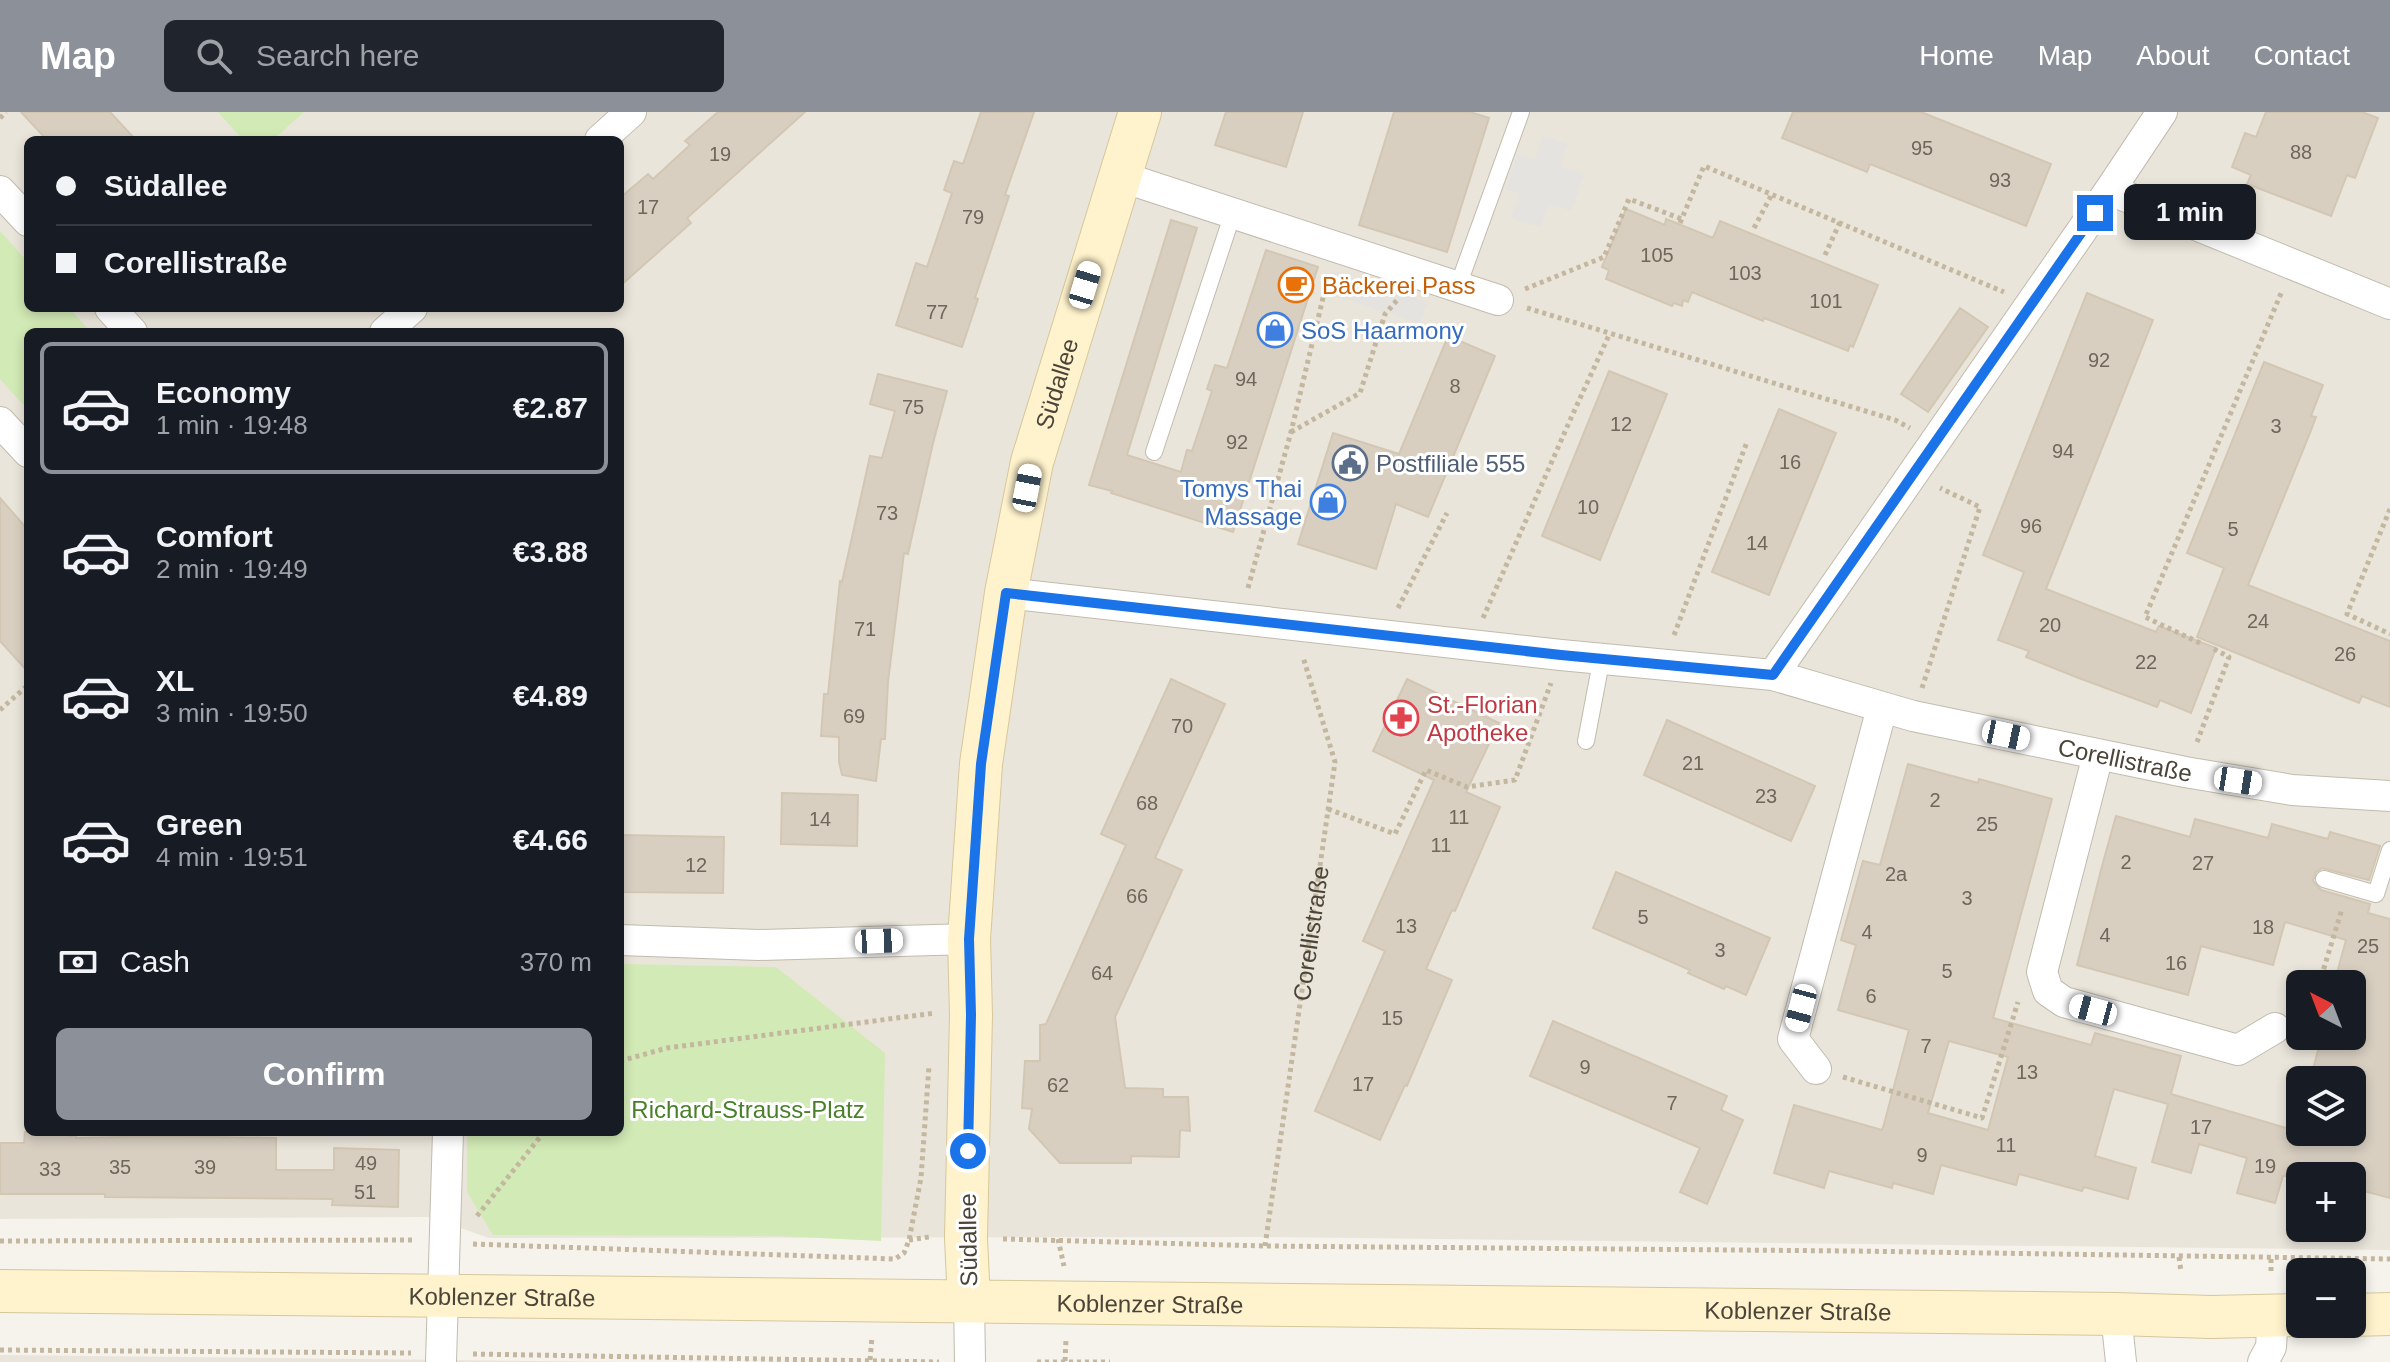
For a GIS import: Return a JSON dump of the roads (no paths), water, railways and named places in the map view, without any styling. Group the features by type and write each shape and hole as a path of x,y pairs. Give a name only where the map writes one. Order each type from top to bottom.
{"main road":[{"name":"Südallee","path":"969,1301 966,1238 971,1015 969,939 981,764 1006,593 1032,462 1140,112"},
{"name":"Koblenzer Straße","path":"0,1291 2211,1317 2286,1315"},
{"path":"2366,1315 2390,1314"}],"street":[{"path":"604,136 631,112"},
{"path":"1773,675 2162,112"},
{"path":"1119,176 1498,300"},
{"path":"2110,190 2390,304"},
{"path":"0,191 24,217"},
{"path":"114,312 128,328"},
{"path":"390,328 408,312"},
{"path":"0,422 24,448"},
{"name":"Corellistraße","path":"1006,593 1561,655 1773,675 1913,716 2098,755 2292,790 2390,796"},
{"path":"1816,1069 1793,1039 1882,708"},
{"path":"2098,755 2042,972 2044,983 2054,997 2064,1002 2238,1050 2275,1028"},
{"path":"624,940 759,945 969,939"},
{"path":"448,1136 441,1295 449,1357"},
{"name":"Südallee","path":"969,1301 970,1362"},
{"path":"2116,1314 2121,1362"},
{"path":"2263,1362 2286,1315"}],"lane":[{"path":"1458,286 1506,170 1521,112"},
{"path":"1154,452 1233,213"},
{"path":"1586,741 1602,657"},
{"path":"2324,879 2376,894 2390,850"}],"place":[{"name":"Bäckerei Pass","path":"1296,285"},
{"name":"SoS Haarmony","path":"1275,330"},
{"name":"Postfiliale 555","path":"1350,463"},
{"name":"Tomys Thai Massage","path":"1328,502"},
{"name":"St.-Florian Apotheke","path":"1401,718"}],"park label":[{"name":"Richard-Strauss-Platz","path":"748,1109"}]}
